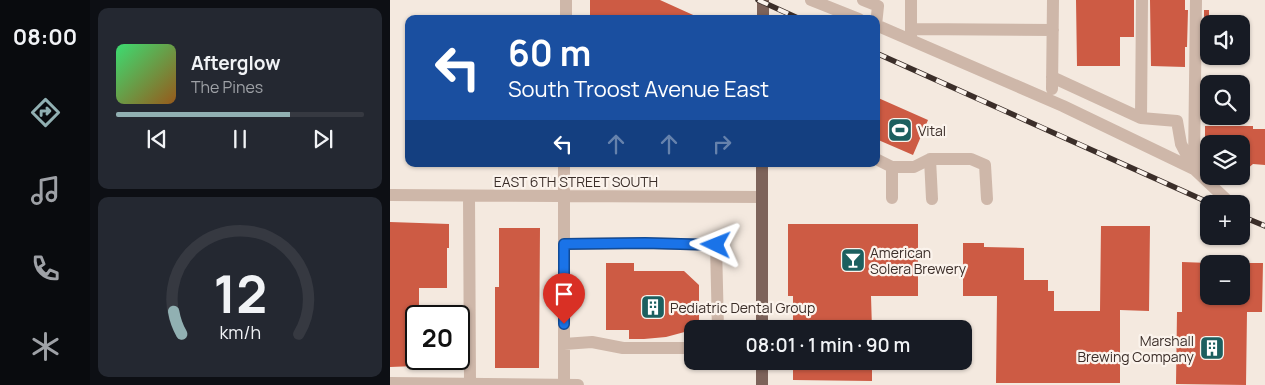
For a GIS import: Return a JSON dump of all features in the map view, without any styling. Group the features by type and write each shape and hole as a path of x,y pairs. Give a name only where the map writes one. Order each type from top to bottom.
{"main road":[{"path":"763,15 764,0"},
{"path":"762,167 762,320"},
{"path":"762,370 762,385"}],"street":[{"path":"566,0 566,15"},
{"path":"811,0 849,15"},
{"path":"863,0 878,6 877,15"},
{"path":"911,0 911,34"},
{"path":"1053,0 1052,83 1141,118 1177,121 1181,144 1194,169"},
{"path":"1141,118 1142,0"},
{"path":"1194,169 1196,0"},
{"path":"880,26 911,34 1194,169 1222,195"},
{"path":"911,34 1053,30"},
{"path":"880,160 892,167 914,167 930,159 970,159 985,165 988,199"},
{"path":"930,159 932,198"},
{"path":"564,167 564,385"},
{"path":"892,167 892,198"},
{"name":"EAST 6TH STREET SOUTH","path":"390,195 762,197"},
{"path":"469,196 470,384"},
{"path":"564,244 645,243 716,245 718,320"},
{"path":"564,344 592,342 623,348 684,348"},
{"path":"390,383 578,385"}],"building":[{"path":"590,0 660,0 693,15 590,15"},
{"path":"1076,0 1134,0 1134,37 1120,37 1120,66 1077,66"},
{"path":"1150,0 1185,0 1185,10 1188,10 1185,67 1151,66"},
{"path":"1204,10 1209,10 1209,15 1204,15"},
{"name":"Vital","path":"880,99 928,120 913,155 880,141"},
{"path":"1205,126 1253,126 1253,129 1265,129 1265,165 1253,164 1250,166 1250,135 1205,135"},
{"path":"390,222 449,224 447,288 419,288 419,305 405,305 405,366 390,367"},
{"name":"American Solera Brewery","path":"788,224 918,224 918,296 871,296 872,320 793,320 793,296 788,296"},
{"path":"1101,226 1150,226 1149,311 1120,310 1120,383 996,383 997,296 963,296 963,243 984,243 984,247 1024,248 1024,280 1048,280 1048,291 1054,291 1054,311 1100,311"},
{"path":"499,228 540,228 539,368 495,368 495,287 499,287"},
{"name":"Marshall Brewing Company","path":"1182,262 1200,263 1200,305 1250,305 1250,263 1263,263 1262,312 1247,312 1246,385 1176,384 1177,312 1182,312"},
{"name":"Pediatric Dental Group","path":"606,263 634,263 634,271 684,271 699,285 699,320 684,320 684,332 666,337 629,339 629,330 606,330"},
{"path":"793,370 872,370 872,381 793,380"}],"railway":[{"path":"758,0 791,15"},
{"path":"880,55 1200,199"},
{"path":"1250,220 1265,226"}],"place":[{"name":"Vital","path":"900,130"},
{"name":"American Solera Brewery","path":"853,260"},
{"name":"Pediatric Dental Group","path":"653,307"},
{"name":"Marshall Brewing Company","path":"1212,348"}],"route":[{"path":"564,324 564,244 645,243 716,245"}]}
